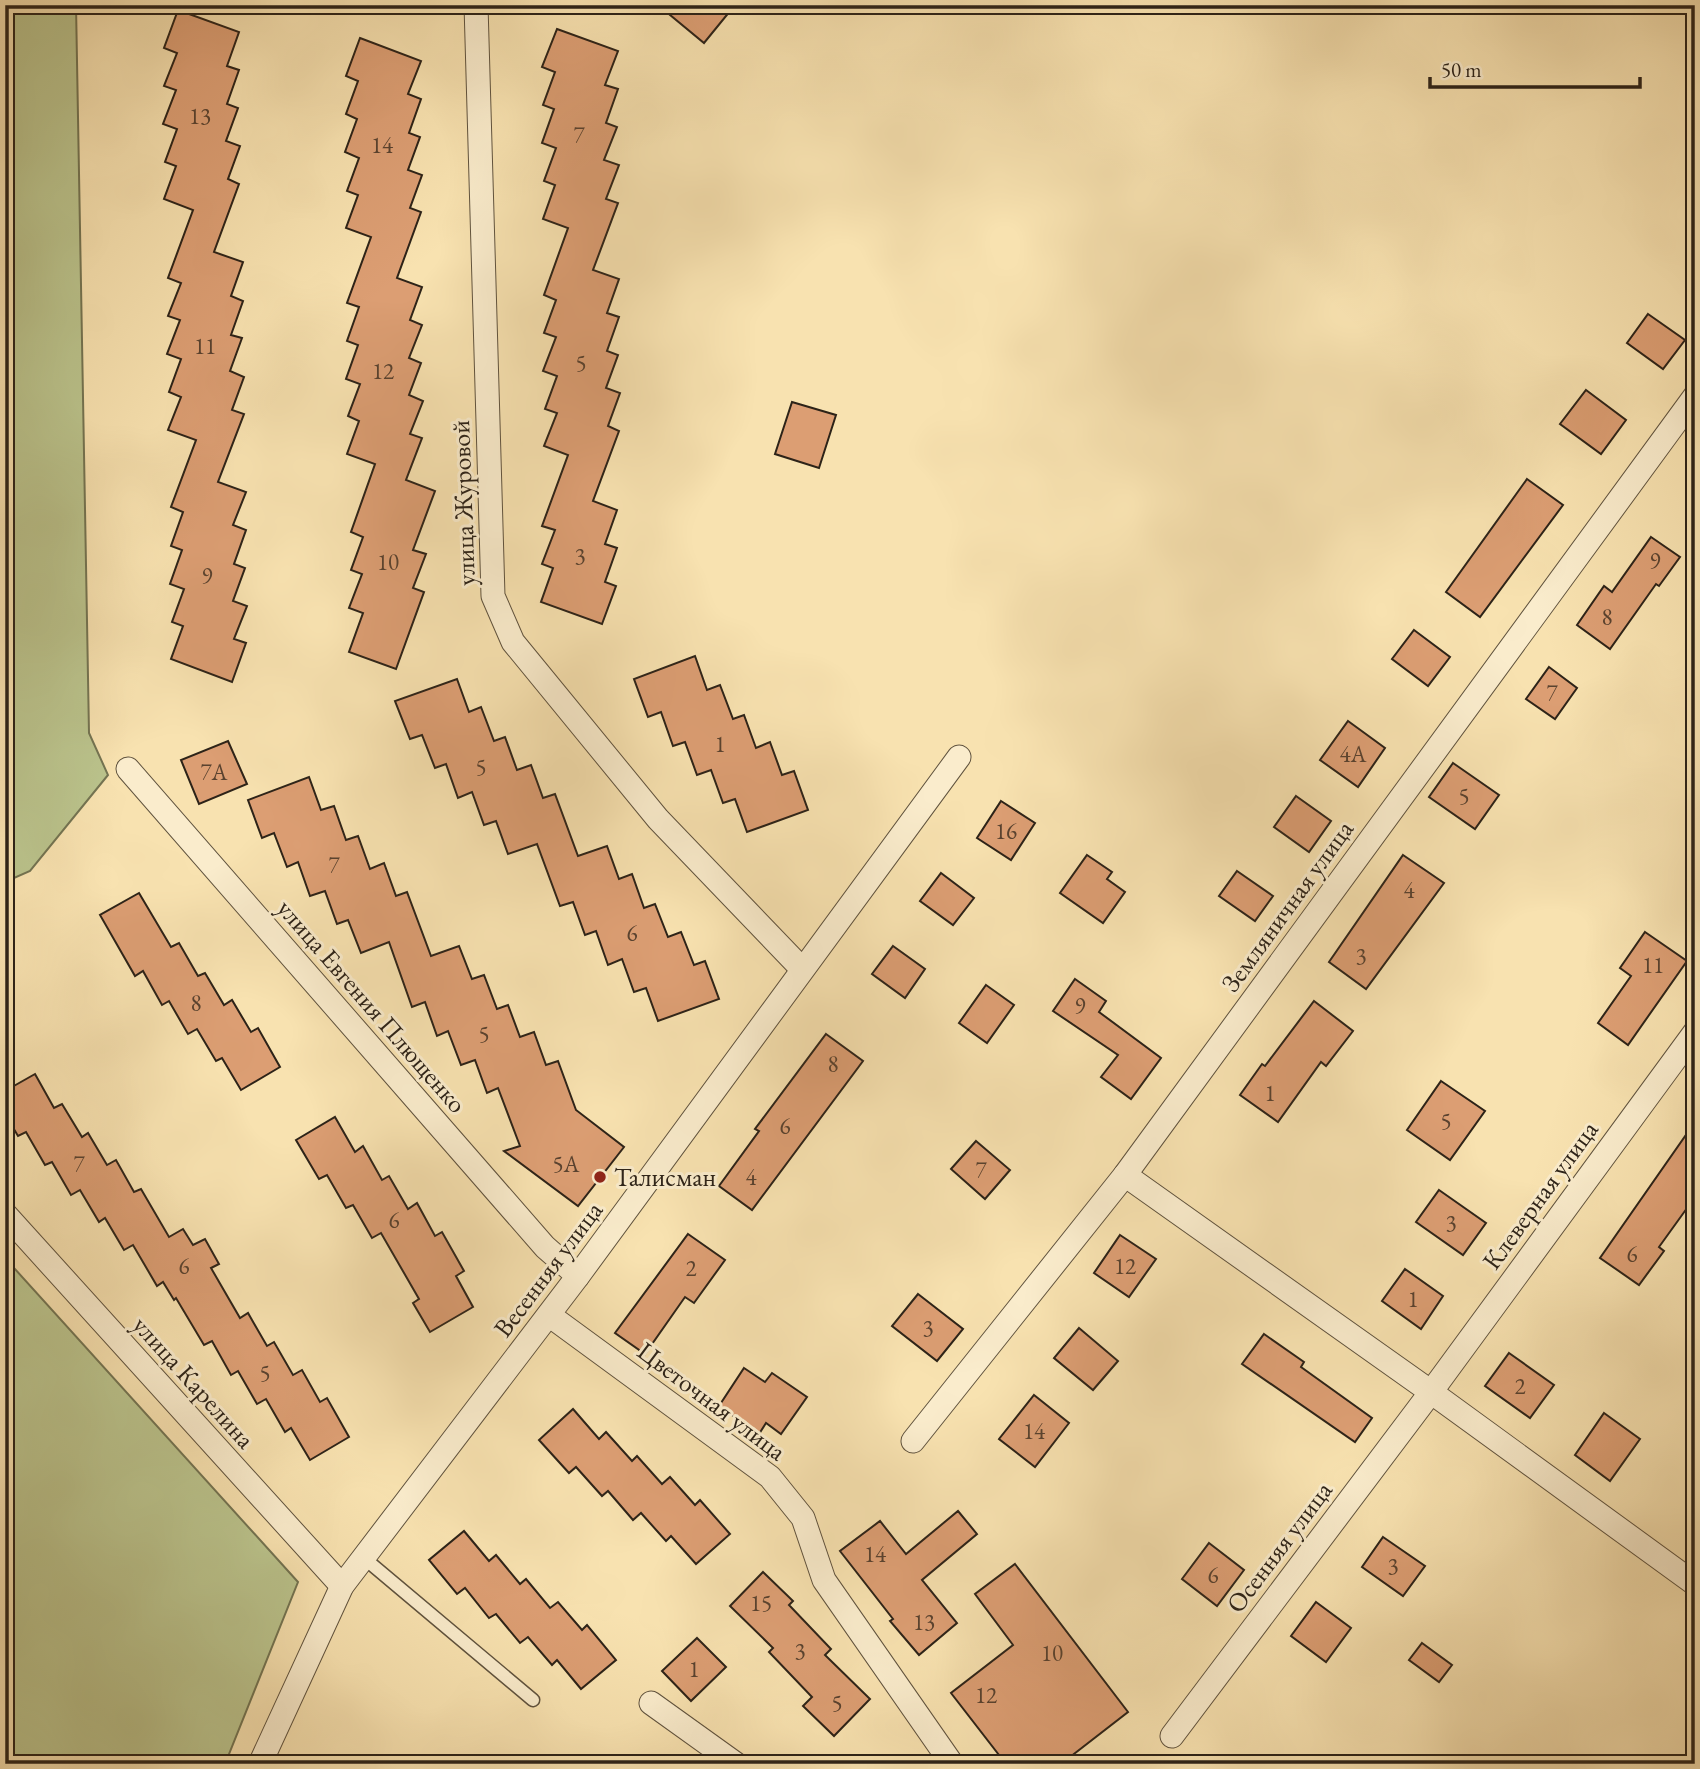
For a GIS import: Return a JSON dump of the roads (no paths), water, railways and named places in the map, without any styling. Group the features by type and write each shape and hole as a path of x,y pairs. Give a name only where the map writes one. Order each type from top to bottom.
{"street":[{"name":"улица Журовой","path":"476,5 493,596 513,642 658,819 802,970"},
{"name":"Земляничная улица","path":"913,1441 1125,1175 1695,396"},
{"name":"Весенняя улица","path":"260,1764 342,1586 549,1315 959,757"},
{"name":"улица Евгения Плющенко","path":"128,769 545,1247 578,1276"},
{"name":"Клеверная улица","path":"1431,1392 1695,1032"},
{"path":"1125,1175 1695,1584"},
{"name":"улица Карелина","path":"5,1214 342,1586"},
{"name":"Цветочная улица","path":"549,1315 770,1477 803,1518 824,1580 952,1764"},
{"name":"Осенняя улица","path":"1171,1737 1431,1392"},
{"path":"651,1703 736,1764"}],"lane":[{"path":"364,1558 533,1700"}],"place":[{"name":"Талисман","path":"600,1177"}]}
